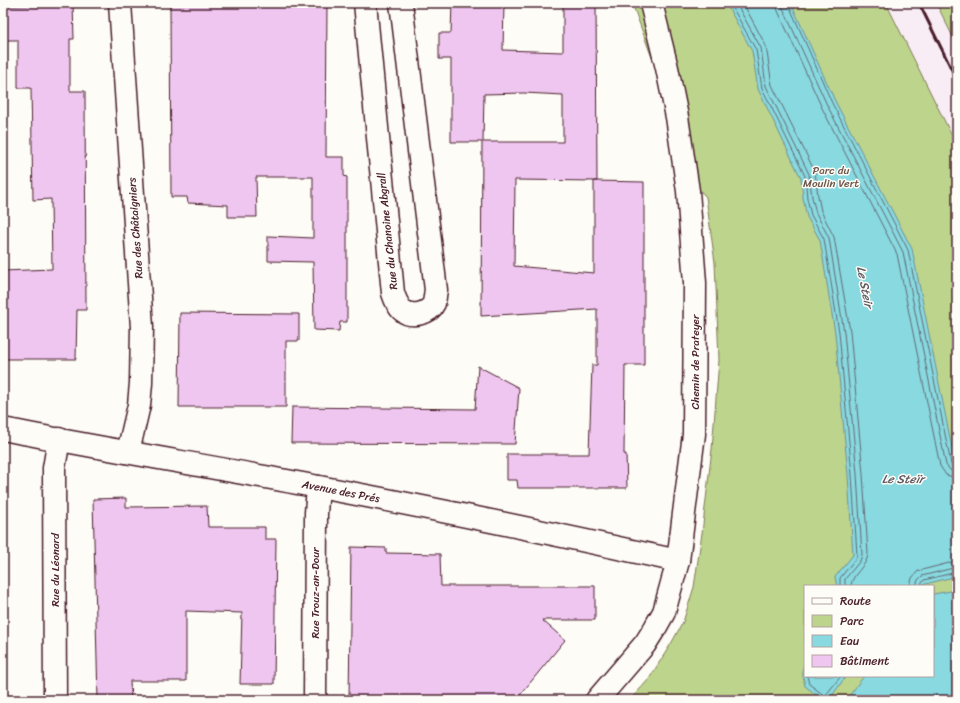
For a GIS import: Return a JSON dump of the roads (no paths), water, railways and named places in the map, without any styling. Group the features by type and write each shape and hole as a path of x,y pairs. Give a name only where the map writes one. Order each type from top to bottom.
{"street":[{"name":"Rue des Châtaigniers","path":"120,3 142,327 139,405 128,452"},
{"name":"Rue du Chanoine Abgrall","path":"365,3 393,293 396,302 402,310 412,314 418,314 425,312 434,303 436,290 401,3"},
{"name":"Chemin de Prateyer","path":"597,700 636,655 664,612 678,561 694,434 695,283 688,191 683,151 667,68 651,3"},
{"name":"Avenue des Prés","path":"3,429 429,508 678,561"},
{"name":"Rue du Léonard","path":"56,700 54,468 58,440"},
{"name":"Rue Trouz-an-Dour","path":"315,700 316,513 318,487"}],"water":[{"name":"Le Steïr","path":"726,3 791,3 835,101 912,249 957,473 957,576 922,585 837,585 835,577 853,555 848,475 835,333 820,240 807,217 801,178 758,89 752,51"},
{"path":"957,590 957,700 846,700 863,677 934,677 934,594"},
{"path":"804,664 804,677 845,677 829,700 823,700 805,686 802,671"}],"railway":[{"path":"919,3 957,80"}],"park label":[{"name":"Parc du Moulin Vert","path":"831,176"}],"water label":[{"name":"Le Steir","path":"865,287"}]}
